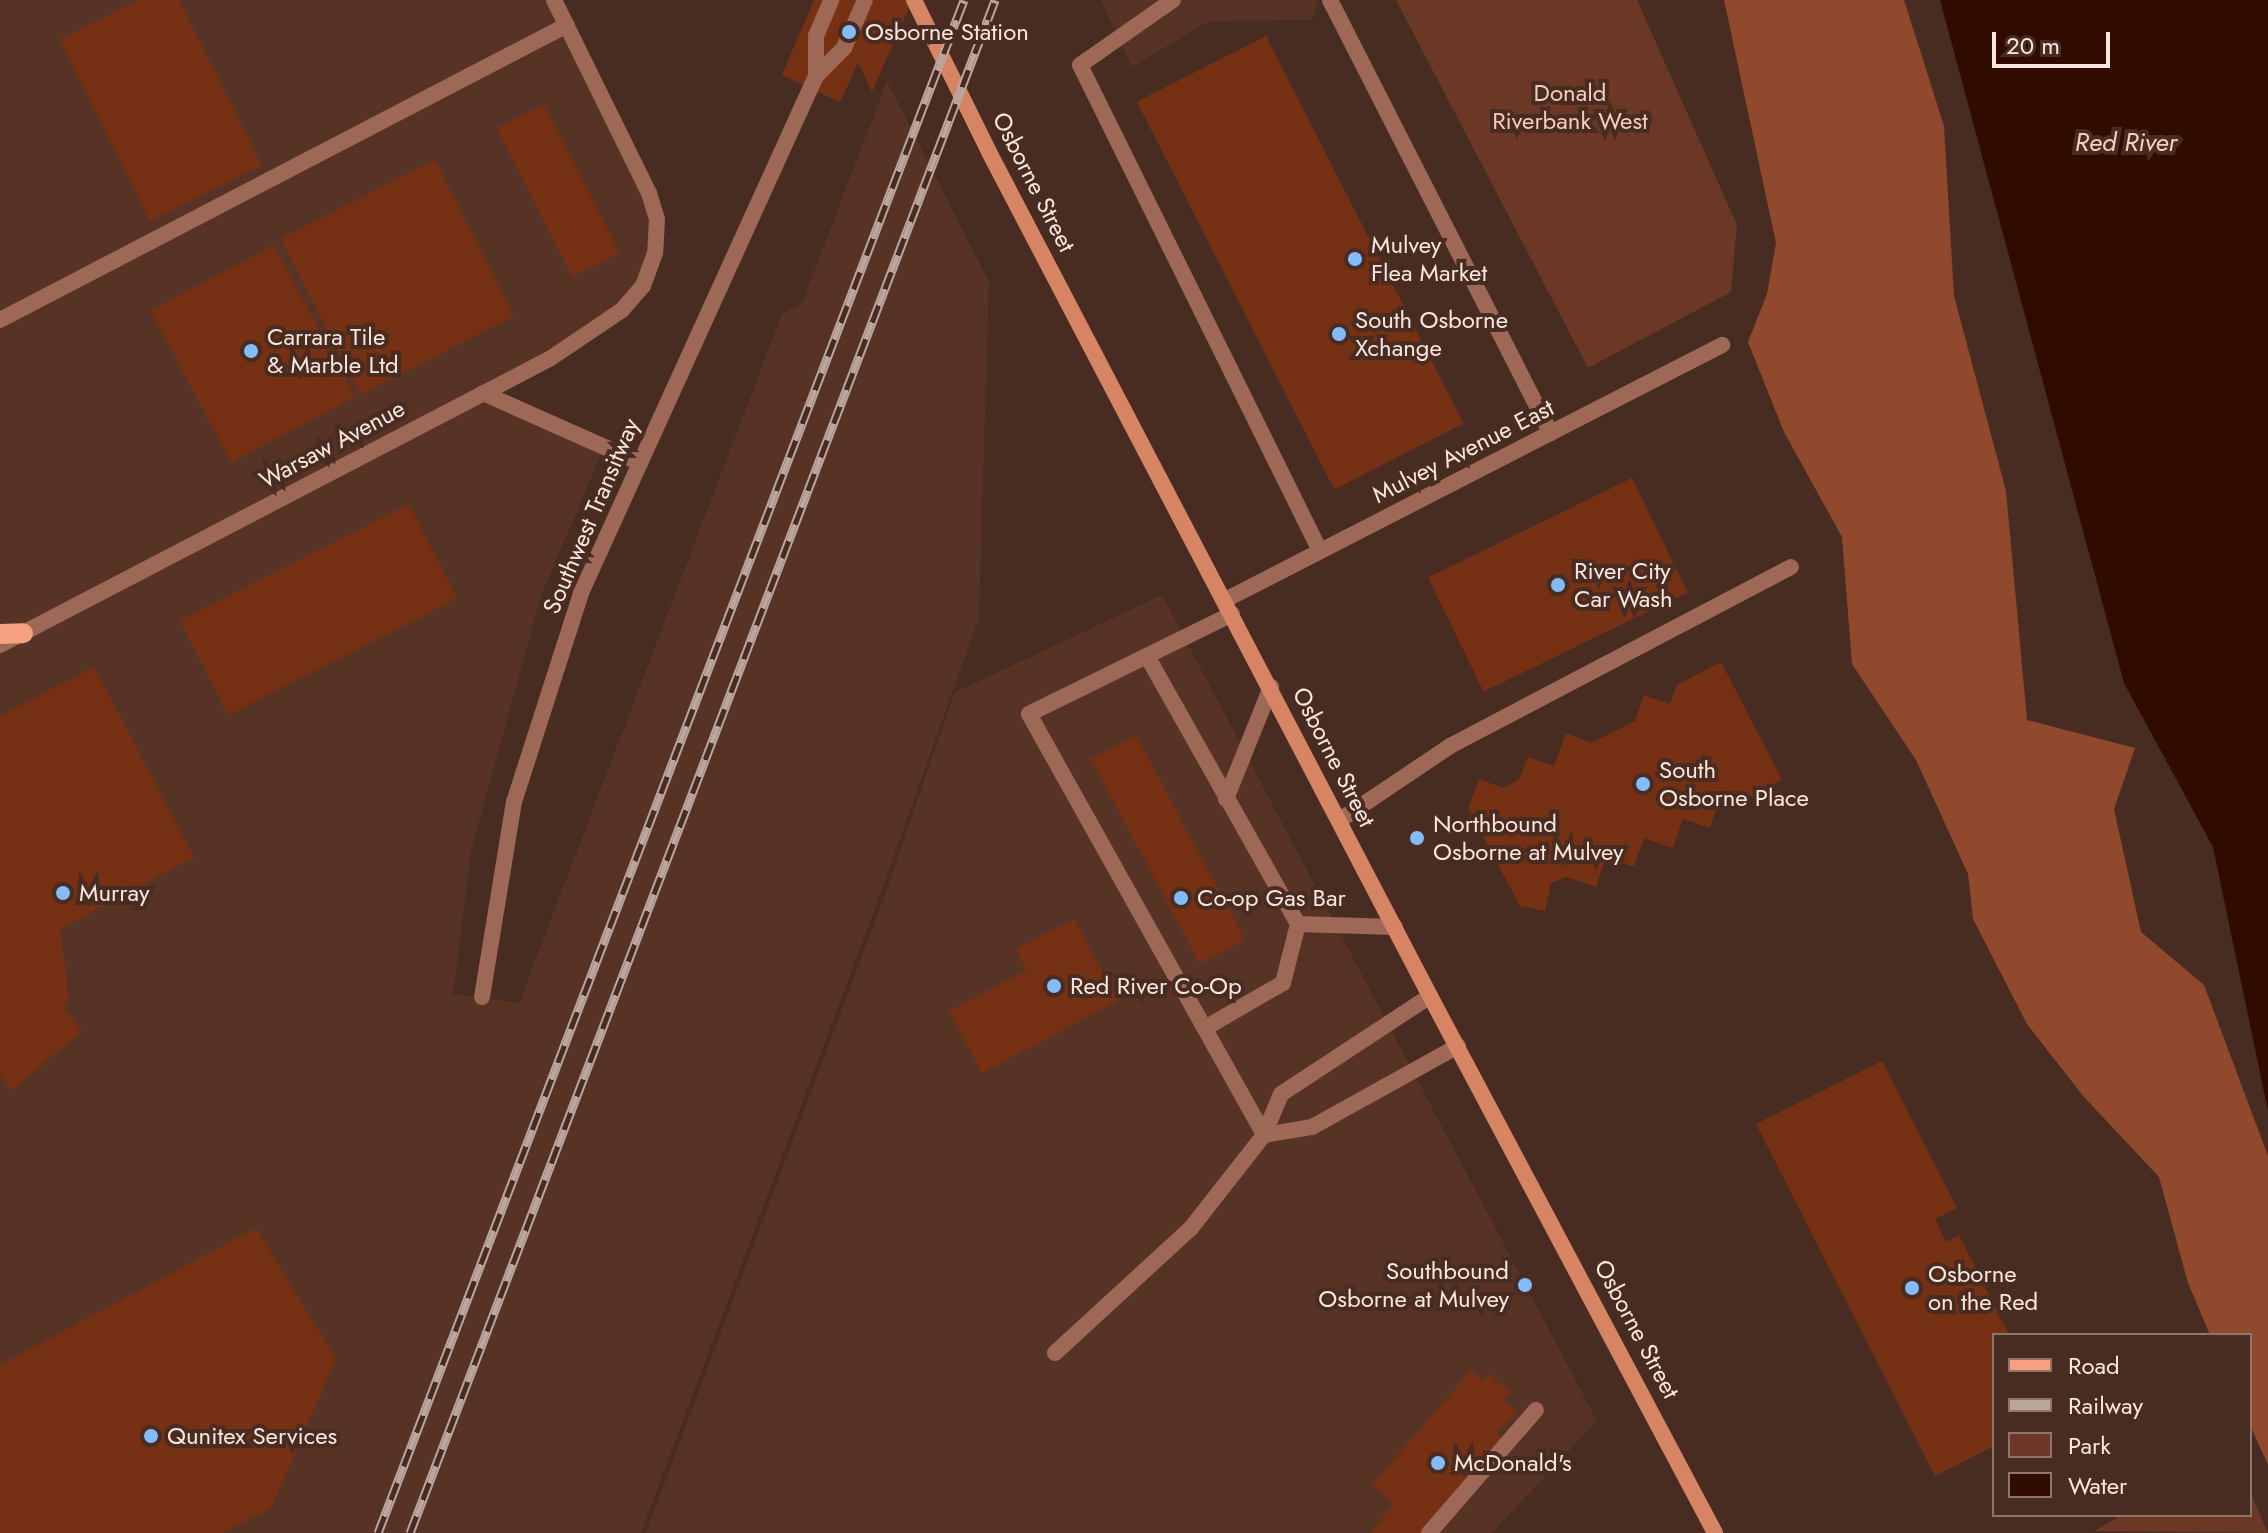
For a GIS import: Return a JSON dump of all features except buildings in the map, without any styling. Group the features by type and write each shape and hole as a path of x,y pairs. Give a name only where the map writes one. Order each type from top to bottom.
{"main road":[{"name":"Osborne Street","path":"914,0 989,152 1715,1533"},
{"path":"0,634 23,633"}],"street":[{"path":"0,320 567,25 554,0"},
{"name":"Southwest Transitway","path":"816,76 816,36 831,0"},
{"path":"1173,0 1080,65 1320,551"},
{"path":"1330,0 1551,433"},
{"name":"Southwest Transitway","path":"482,997 514,802 581,593 816,76 844,48 862,6"},
{"name":"Warsaw Avenue","path":"0,645 551,358 622,310 643,286 655,253 657,219 649,193 567,25"},
{"name":"Mulvey Avenue East","path":"1205,1028 1029,714 1147,656 1320,551 1722,345"},
{"path":"483,393 638,462"},
{"path":"1340,820 1450,746 1791,567"},
{"path":"1147,656 1298,924 1283,983 1205,1028 1264,1135"},
{"path":"1226,799 1271,687"},
{"path":"1298,924 1395,927"},
{"path":"1055,1353 1191,1228 1264,1135 1281,1094 1430,996"},
{"path":"1264,1135 1312,1127 1458,1046"},
{"path":"1429,1533 1536,1410"}],"shaded area":[{"path":"0,0 554,0 649,193 655,253 622,310 484,392 604,447 541,596 471,851 453,994 519,1003 782,314 802,303 887,81 989,282 979,618 881,892 641,1533 0,1533"},
{"path":"1101,0 1318,0 1312,20 1209,21 1132,67"},
{"path":"1724,0 1904,0 1944,126 1954,296 2006,491 2027,720 2135,748 2114,809 2141,932 2204,985 2268,1156 2268,1465 2252,1429 2252,1333 2209,1333 2188,1283 2159,1177 2084,1097 2027,1024 1973,919 1968,874 1916,760 1852,664 1842,537 1784,432 1748,342 1767,294 1776,243"},
{"path":"1162,595 1597,1421 1492,1533 646,1533 885,895 954,693"}],"green space":[{"name":"Donald Riverbank West","path":"1396,0 1637,0 1737,225 1731,292 1588,368"},
{"path":"2252,1496 2268,1533 2094,1531 2118,1517 2252,1517"}],"water":[{"name":"Red River","path":"1940,0 2268,0 2268,1111 2213,847 2124,683"}],"railway":[{"path":"378,1533 964,0"},
{"path":"410,1533 995,0"}],"place":[{"name":"Osborne Station","path":"849,32"},
{"name":"Mulvey Flea Market","path":"1355,259"},
{"name":"South Osborne Xchange","path":"1339,334"},
{"name":"Carrara Tile & Marble Ltd","path":"251,351"},
{"name":"River City Car Wash","path":"1558,585"},
{"name":"South Osborne Place","path":"1643,784"},
{"name":"Northbound Osborne at Mulvey","path":"1417,838"},
{"name":"Murray","path":"63,893"},
{"name":"Co-op Gas Bar","path":"1181,898"},
{"name":"Red River Co-Op","path":"1054,986"},
{"name":"Southbound Osborne at Mulvey","path":"1525,1285"},
{"name":"Osborne on the Red","path":"1912,1288"},
{"name":"Qunitex Services","path":"151,1436"},
{"name":"McDonald's","path":"1438,1463"}]}
